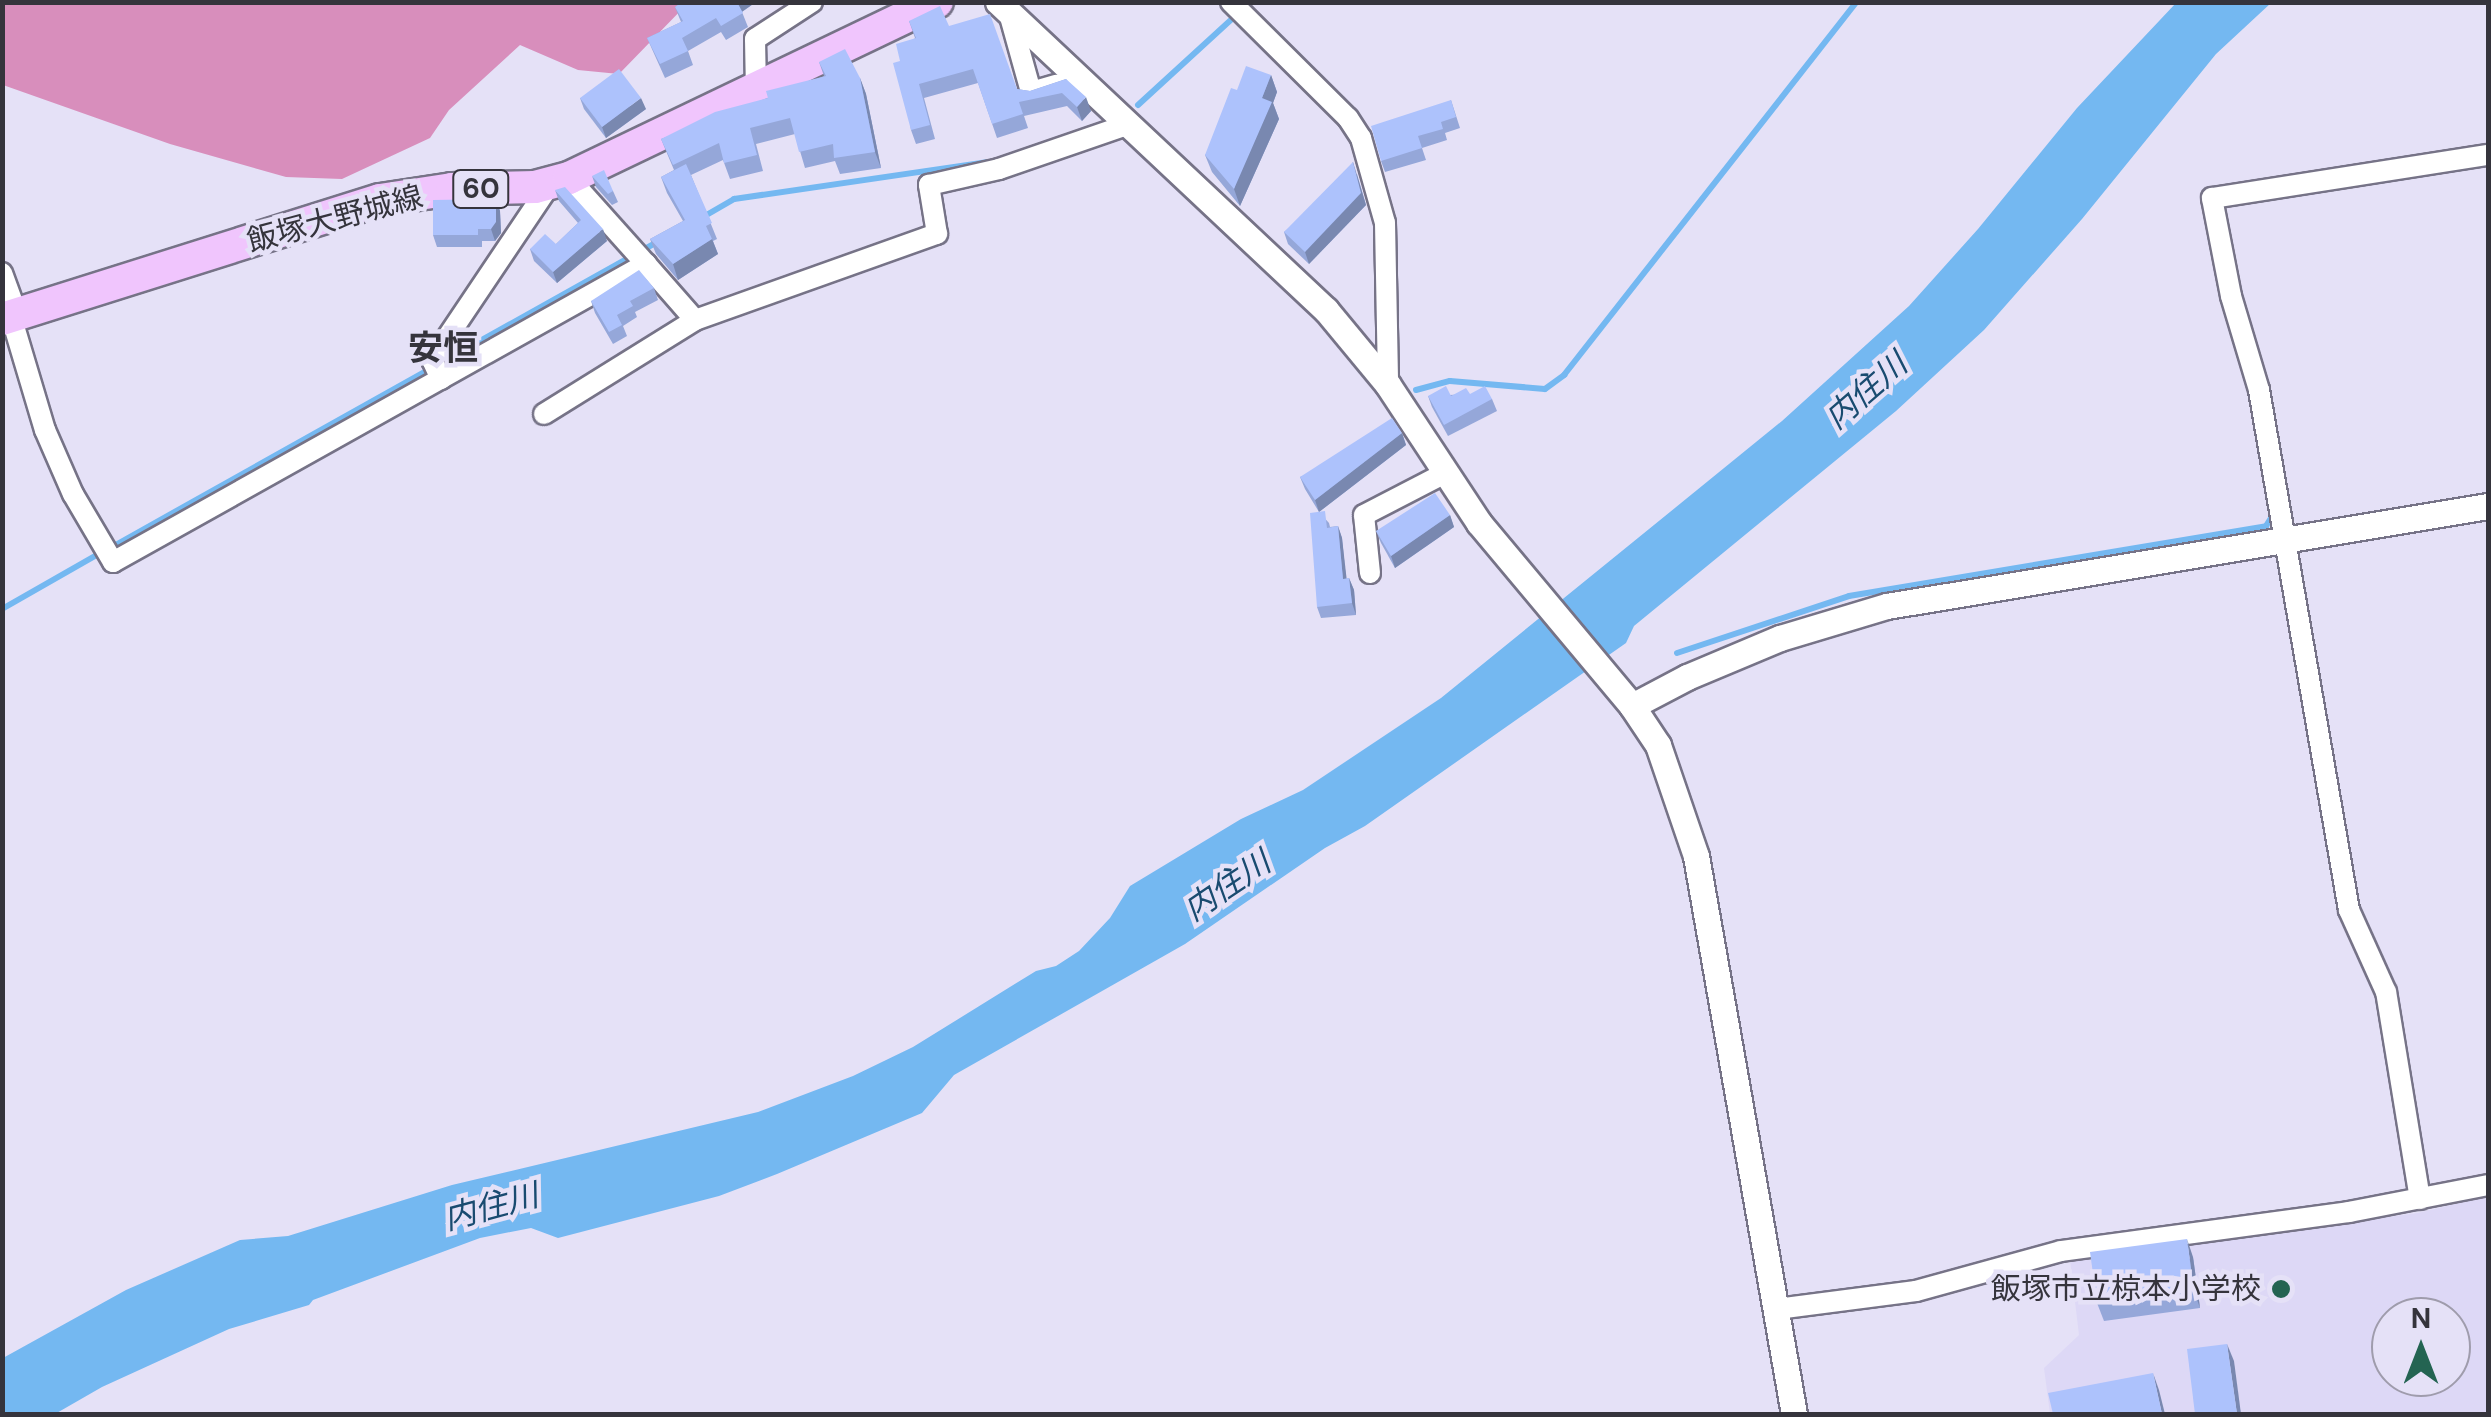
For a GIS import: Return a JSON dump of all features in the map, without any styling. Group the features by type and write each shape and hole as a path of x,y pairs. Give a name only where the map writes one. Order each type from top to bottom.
{"main road":[{"name":"飯塚大野城線","path":"10,317 380,200 560,180 756,91 937,2"}],"street":[{"path":"756,91 755,39 812,2"},
{"path":"1231,2 1335,104 1361,138 1384,223 1388,385"},
{"path":"1004,8 1326,310 1388,385 1445,473 1526,580 1632,706 1658,745 1696,856 1794,1414"},
{"path":"1004,8 1031,92 1077,77"},
{"path":"544,414 695,320 937,234 929,186 998,169 1127,126"},
{"path":"2420,1199 2386,992 2349,910 2260,390 2232,296 2212,198 2488,154"},
{"path":"436,369 560,180 638,256 695,320"},
{"path":"2,273 10,317 44,430 73,494 113,562 436,369 638,256"},
{"path":"1370,573 1364,515 1445,473"},
{"path":"1632,706 1687,677 1780,638 1887,606 2488,506"},
{"path":"1777,1309 1916,1291 2060,1251 2420,1199 2488,1185"}],"shaded area":[{"path":"3,3 688,3 619,74 578,70 520,45 449,110 430,138 342,179 286,177 170,144 3,85"},
{"name":"飯塚市立椋本小学校","path":"2488,1196 2488,1414 2050,1414 2044,1368 2079,1335 2070,1260 2418,1213"}],"water":[{"name":"内住川","path":"2176,3 2271,3 2216,54 2082,219 1984,330 1896,411 1634,626 1626,643 1365,826 1325,848 1185,944 954,1075 922,1113 777,1174 719,1196 558,1238 531,1228 480,1238 313,1300 309,1305 229,1329 102,1387 55,1414 3,1414 3,1358 126,1290 240,1240 288,1236 452,1185 758,1112 853,1076 913,1047 1036,971 1056,966 1079,951 1110,918 1130,886 1241,819 1303,790 1441,698 1782,421 1909,306 2077,108"}],"building":[{"path":"682,2 737,2 743,13 721,26 716,18 682,38 688,51 660,64 647,38 683,21 675,7"},
{"path":"940,6 949,26 990,14 1017,89 1030,91 1066,79 1086,97 1077,107 1062,93 1019,102 1023,114 992,124 973,69 919,84 930,125 911,130 893,63 900,61 896,44 916,38 909,21"},
{"path":"845,49 860,78 875,152 834,158 833,144 799,152 790,118 750,128 757,155 724,163 719,143 673,165 661,139 715,112 768,98 766,91 826,76 819,62"},
{"path":"1246,66 1271,75 1262,98 1272,102 1234,189 1205,155 1231,88 1237,90"},
{"path":"619,69 641,98 602,127 580,98"},
{"path":"1451,100 1456,117 1441,122 1443,129 1418,136 1422,148 1381,161 1371,126"},
{"path":"1353,162 1361,193 1305,252 1284,232"},
{"path":"686,164 712,223 706,226 712,239 673,264 650,239 685,220 661,177"},
{"path":"604,170 613,191 608,194 592,176"},
{"path":"565,187 603,229 553,272 530,249 545,234 556,244 581,220 555,190"},
{"path":"496,199 496,222 491,229 478,229 478,235 433,235 433,200"},
{"path":"639,270 654,288 630,301 633,306 617,315 622,325 609,332 591,301"},
{"path":"1446,386 1451,396 1466,388 1470,394 1485,386 1492,399 1444,425 1428,396"},
{"path":"1392,418 1402,433 1315,500 1300,477"},
{"path":"1435,493 1450,515 1391,556 1376,531"},
{"path":"1325,511 1327,528 1338,526 1343,579 1349,578 1352,603 1317,607 1310,513"},
{"path":"2187,1239 2194,1291 2097,1303 2090,1252"},
{"path":"2227,1344 2237,1414 2195,1414 2187,1349"},
{"path":"2153,1373 2162,1414 2053,1414 2048,1393"}],"waterway":[{"path":"1416,390 1450,381 1545,389 1564,375 1856,2"},
{"path":"1138,105 1233,18"},
{"path":"703,217 734,199 988,162"},
{"path":"112,547 657,242"},
{"path":"1677,653 1849,596 2266,526 2274,513"},
{"path":"2,609 100,553"}],"place":[{"name":"飯塚市立椋本小学校","path":"2281,1289"}],"district":[{"name":"安恒","path":"443,348"}]}
